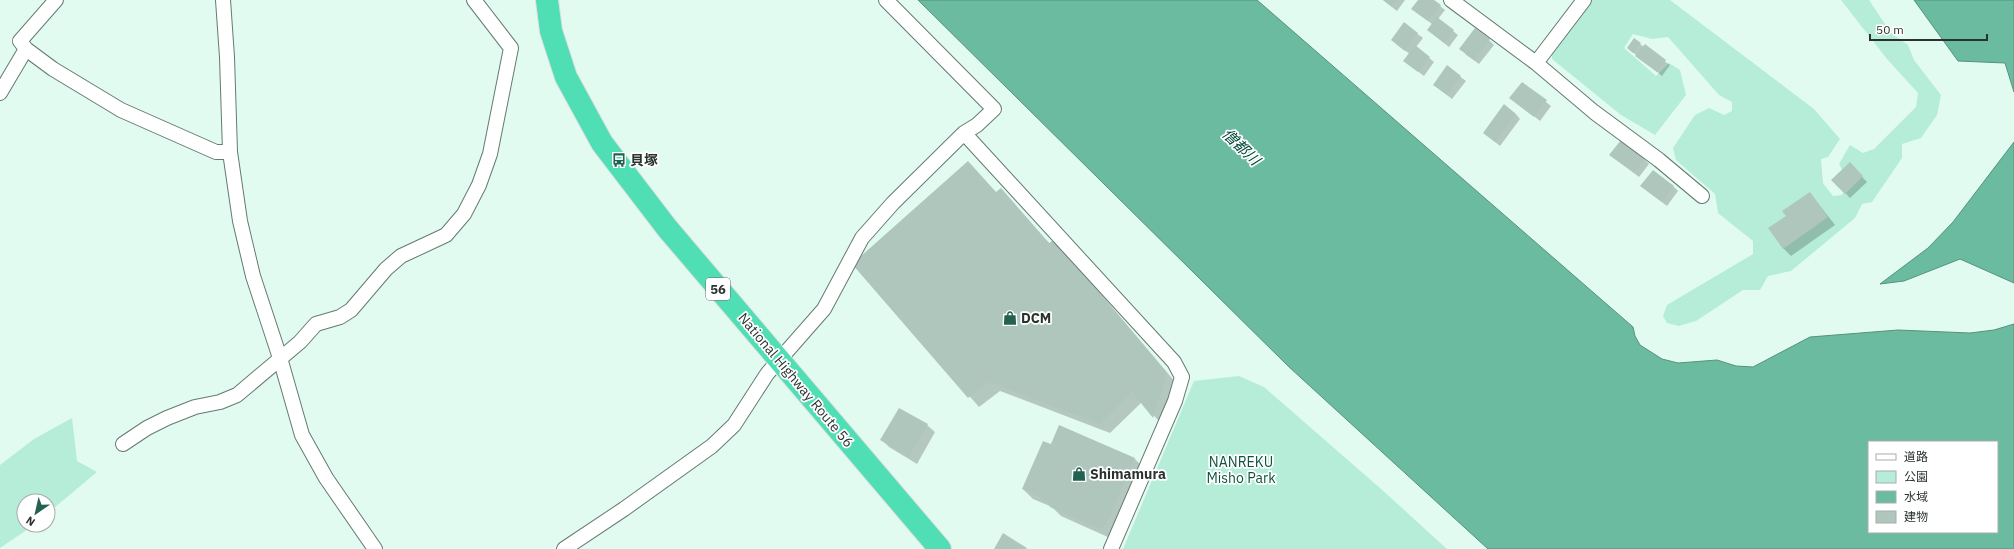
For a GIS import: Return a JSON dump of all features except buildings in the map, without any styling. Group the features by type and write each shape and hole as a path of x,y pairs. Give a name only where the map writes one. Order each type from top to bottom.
{"highway":[{"name":"National Highway Route 56","path":"547,0 551,31 566,77 602,143 667,228 940,549"}],"street":[{"path":"56,0 20,41 26,49 53,69 121,110 216,152 230,152"},
{"path":"223,0 227,57 230,152 240,221 253,276 280,358 302,435 326,478 375,549"},
{"path":"123,444 147,428 167,418 195,407 220,402 237,395 300,342 316,324 340,317 351,310 386,269 401,256 446,235 464,214 480,184 490,154 511,48 474,0"},
{"path":"564,549 624,509 712,446 734,425 778,360 824,309 862,238 893,203 964,133 977,125 994,109 886,0"},
{"path":"1451,0 1536,63 1594,112 1659,160 1702,196"},
{"path":"1536,63 1584,0"},
{"path":"0,92 26,49"},
{"path":"964,133 1174,362 1182,377 1175,401 1111,549"}],"green space":[{"path":"1592,0 1670,0 1814,109 1840,139 1828,157 1821,159 1823,183 1833,196 1842,195 1849,183 1839,164 1850,145 1863,153 1874,149 1916,107 1918,93 1887,59 1841,0 1869,0 1891,33 1908,45 1914,60 1941,95 1937,115 1921,138 1902,144 1902,158 1872,202 1862,204 1855,218 1791,271 1768,276 1760,290 1743,290 1696,321 1679,326 1667,323 1663,316 1667,305 1753,254 1753,241 1718,213 1715,194 1676,160 1673,148 1695,115 1709,108 1724,115 1732,111 1732,102 1719,95 1668,37 1652,39 1633,34 1624,48 1656,76 1669,63 1680,70 1686,95 1655,135 1621,115 1552,59 1552,52"},
{"name":"NANREKU Misho Park","path":"1239,376 1264,387 1380,488 1447,549 1123,549 1194,381"},
{"path":"72,418 77,461 97,472 56,506 56,493 16,493 16,533 22,533 0,548 0,465 34,439"}],"water":[{"name":"僧都川","path":"918,0 1257,0 1633,327 1635,336 1640,345 1662,359 1678,363 1717,360 1736,366 1753,367 1810,337 1898,330 1970,333 1994,330 2014,324 2014,549 1488,549 1288,366"},
{"path":"1914,0 2014,0 2014,92 2005,63 1958,61"},
{"path":"2014,142 2014,283 1960,259 1904,281 1880,284 1928,248 1953,222"}],"place":[{"name":"貝塚","path":"619,160"},
{"name":"DCM","path":"1010,318"},
{"name":"Shimamura","path":"1079,474"}]}
